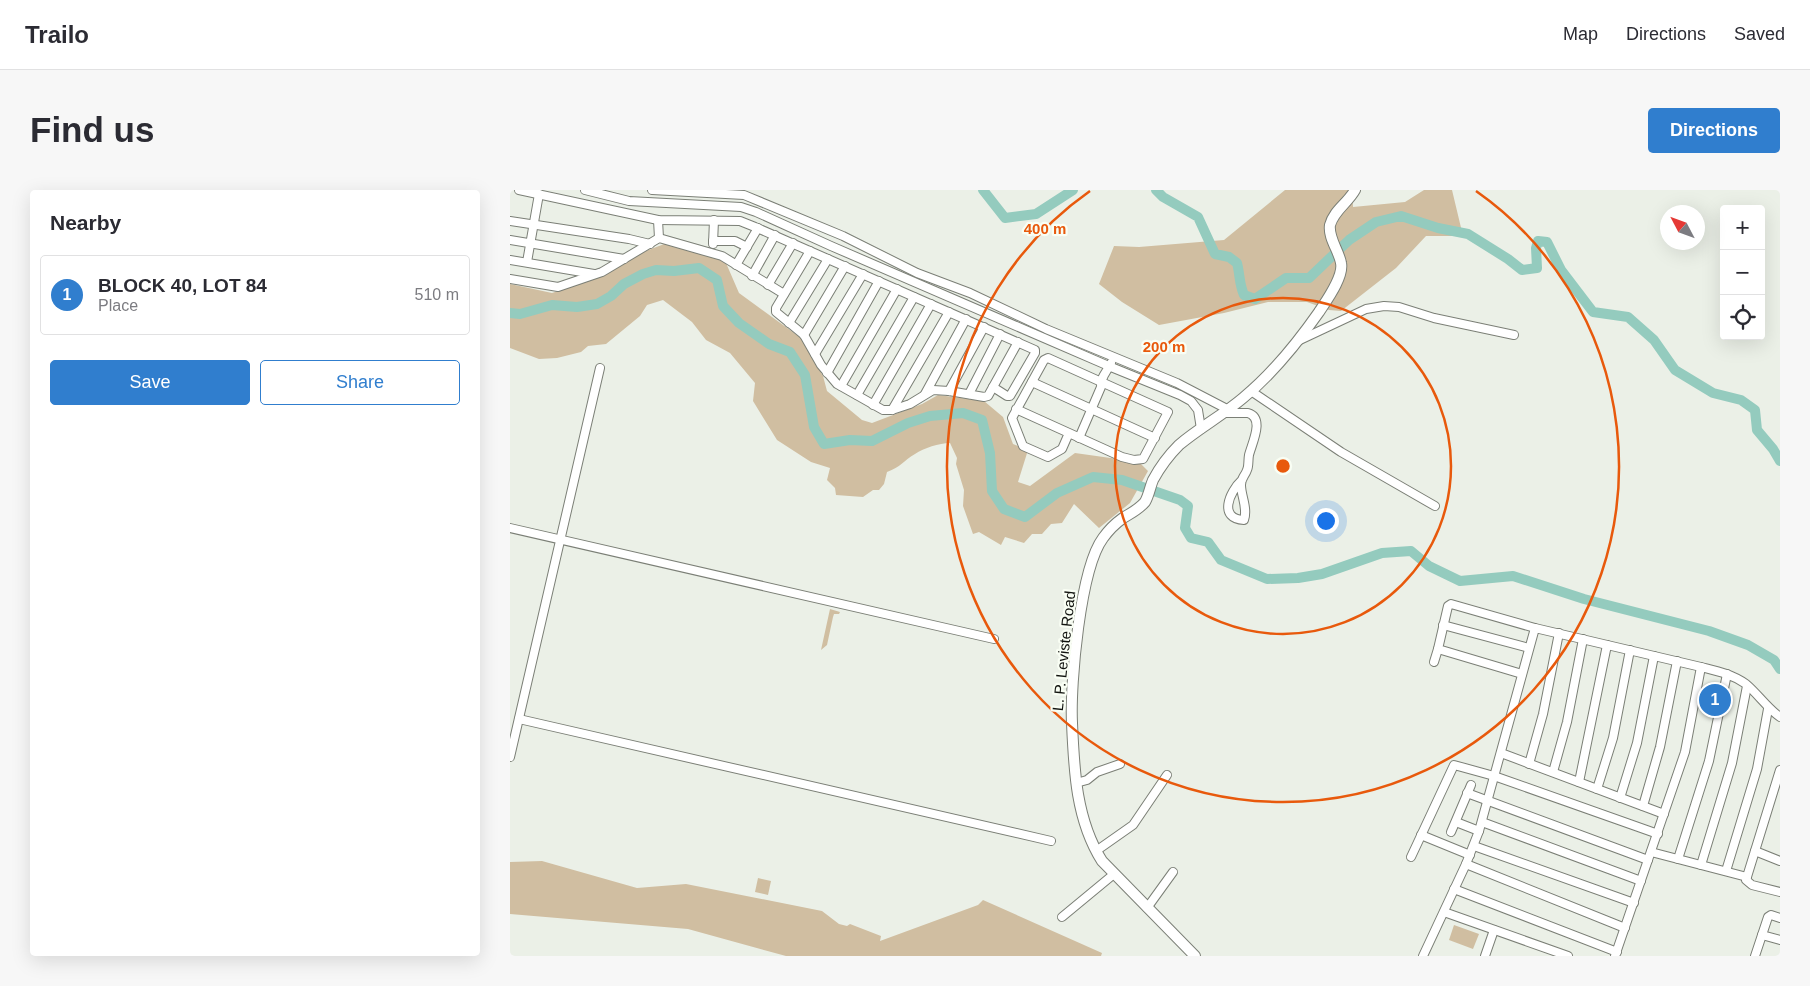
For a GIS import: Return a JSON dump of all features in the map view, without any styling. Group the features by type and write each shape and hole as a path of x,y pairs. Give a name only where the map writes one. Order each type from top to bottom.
{"main road":[{"name":"L. P. Leviste Road","path":"1195,956 1114,874 1096,851 1081,808 1076,783 1071,707 1080,618 1096,550 1109,532 1120,519 1138,509 1144,503 1153,481 1172,453 1201,428 1251,391 1296,342 1334,288 1338,281 1342,263 1334,244 1330,227 1335,214 1350,199 1355,190"}],"street":[{"path":"519,190 658,220 740,221 758,228 1034,349 1035,353 1010,396 993,387"},
{"path":"585,190 629,201 741,207 756,212 1109,368 1191,401 1198,410 1201,428"},
{"path":"652,190 744,195 844,236 917,273 970,293 1046,330 1196,393 1225,411 1251,413 1256,419 1257,425 1248,466 1242,480"},
{"path":"527,262 539,194"},
{"path":"658,220 659,238"},
{"path":"713,253 714,220"},
{"path":"510,221 650,244"},
{"path":"768,285 802,233 807,221"},
{"path":"736,265 758,228"},
{"path":"752,276 775,236"},
{"path":"510,279 558,287 595,274 659,238 722,256 784,294"},
{"path":"510,240 624,259"},
{"path":"713,241 734,241 747,247"},
{"path":"810,251 784,294 776,312 804,336 836,384 884,410 892,410 910,404 933,390 986,397 1018,342"},
{"path":"789,323 828,259"},
{"path":"510,260 595,274"},
{"path":"804,336 845,266"},
{"path":"815,354 863,274"},
{"path":"827,373 879,281"},
{"path":"841,386 897,289"},
{"path":"857,396 914,297"},
{"path":"873,404 931,304"},
{"path":"1296,342 1366,309 1384,306 1398,307 1443,320 1514,335"},
{"path":"892,410 948,312"},
{"path":"924,396 966,319"},
{"path":"949,391 984,327"},
{"path":"969,394 1000,334"},
{"path":"1079,438 1102,384 1103,374 1109,368 1113,357"},
{"path":"1016,409 1069,433 1079,438 1122,457 1134,460 1143,459 1168,415 1168,411 1102,384 1048,358 1044,360 1016,409 1012,418 1023,446 1048,457 1062,449 1069,433"},
{"path":"510,757 600,368"},
{"path":"1032,382 1155,438"},
{"path":"1251,391 1341,452 1435,506"},
{"path":"1191,401 1196,393"},
{"path":"510,528 994,639"},
{"path":"1434,662 1448,606 1452,604 1534,628 1727,674 1748,686 1768,709 1780,717"},
{"path":"1444,625 1529,648"},
{"path":"1423,956 1474,846 1534,628"},
{"path":"1529,764 1544,714 1559,633"},
{"path":"1553,772 1567,722 1583,639"},
{"path":"1579,782 1607,645"},
{"path":"1438,649 1522,674"},
{"path":"1597,789 1613,738 1630,650"},
{"path":"1620,798 1637,743 1654,656"},
{"path":"1643,806 1660,747 1677,661"},
{"path":"1454,889 1616,954 1685,752 1701,667"},
{"path":"1678,860 1709,761 1727,674"},
{"path":"1701,865 1732,764 1748,686"},
{"path":"1726,871 1757,769 1768,709"},
{"path":"519,719 1051,841"},
{"path":"1501,753 1664,814"},
{"path":"1076,783 1086,780 1097,772 1120,764"},
{"path":"1411,857 1452,765 1494,776 1658,834"},
{"path":"1780,770 1747,877 1748,882 1752,885 1780,892"},
{"path":"1096,851 1133,825 1168,774"},
{"path":"1451,832 1470,785"},
{"path":"1467,794 1488,800 1648,860"},
{"path":"1456,822 1479,831"},
{"path":"1482,822 1641,881"},
{"path":"1421,835 1470,855"},
{"path":"1474,846 1634,903"},
{"path":"1755,851 1780,860"},
{"path":"1651,852 1747,877"},
{"path":"1466,864 1625,928"},
{"path":"1147,908 1173,872"},
{"path":"1062,917 1114,874"},
{"path":"1444,912 1568,956"},
{"path":"1757,956 1769,916 1780,918"},
{"path":"1485,956 1494,930"},
{"path":"1762,935 1780,940"}],"shaded area":[{"path":"1285,190 1352,190 1353,207 1405,202 1424,190 1452,190 1463,236 1426,236 1396,268 1341,311 1329,310 1307,302 1268,302 1224,313 1159,325 1122,302 1099,284 1114,246 1139,247 1224,240"},
{"path":"667,243 720,259 726,263 739,293 801,338 823,376 827,391 862,420 872,423 922,404 938,395 984,401 1003,417 1013,444 1028,450 1018,482 1030,486 1075,453 1139,462 1148,471 1130,503 1099,528 1074,504 1062,523 1051,524 1042,534 1032,534 1024,543 1005,537 1001,545 979,532 973,534 963,506 964,490 956,464 957,458 950,443 936,445 923,450 887,472 884,484 879,490 873,490 863,497 836,495 835,488 827,480 830,468 811,462 777,440 753,401 755,383 730,353 706,340 692,322 663,300 647,305 640,316 606,344 588,346 581,352 557,358 539,359 510,348 510,284 552,293 600,277 643,252"},
{"path":"830,609 840,612 839,614 834,614 827,645 821,650"},
{"path":"542,861 637,888 686,884 822,911 839,924 847,926 850,924 881,936 880,941 978,905 983,900 1102,953 1101,956 786,956 688,929 510,914 510,862"},
{"path":"758,878 771,881 768,895 755,892"},
{"path":"1454,925 1479,934 1473,949 1449,940"}],"waterway":[{"path":"983,190 1005,218 1036,214 1073,190"},
{"path":"1156,190 1163,197 1198,217 1215,254 1229,257 1237,263 1244,295 1255,299 1286,278 1309,278 1349,240 1376,222 1401,216 1438,228 1468,234 1522,270 1537,268 1536,248 1538,241 1547,242 1561,270 1593,312 1628,317 1654,340 1675,370 1713,393 1741,400 1755,410 1757,430 1773,449 1780,461"},
{"path":"510,313 520,314 552,305 577,307 597,304 611,296 624,284 643,274 656,270 674,271 699,268 717,280 723,306 739,323 769,344 790,352 805,375 814,427 824,444 850,440 872,441 908,423 930,416 963,413 982,420 990,453 992,491 1004,509 1025,517 1057,493 1093,477 1122,480 1180,500 1188,506 1185,528 1191,538 1208,542 1221,560 1267,579 1298,578 1322,574 1382,553 1411,551 1429,566 1460,581 1513,576 1584,599 1709,631 1748,645 1774,660 1780,669"}],"place":[{"name":"BLOCK 40, LOT 84","path":"1715,700"}]}
